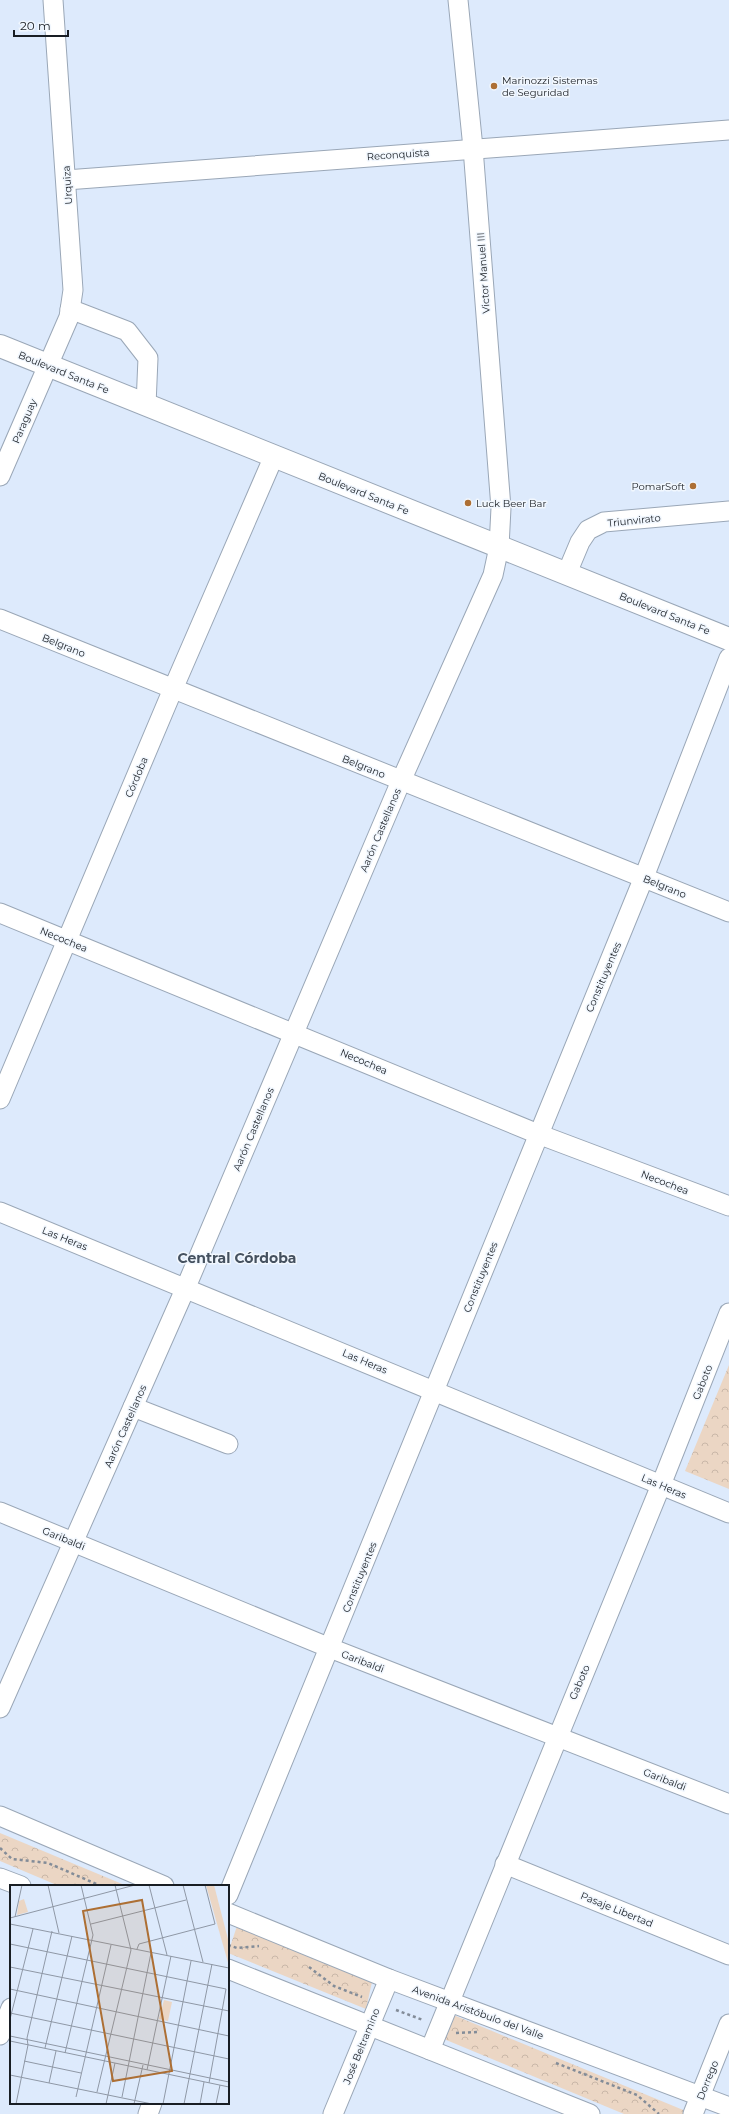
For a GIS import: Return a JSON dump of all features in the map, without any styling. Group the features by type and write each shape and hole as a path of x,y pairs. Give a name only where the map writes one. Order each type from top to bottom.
{"main road":[{"name":"Boulevard Santa Fe","path":"0,346 729,638"}],"street":[{"name":"Urquiza","path":"48,366 69,317 73,290 53,0"},
{"name":"Victor Manuel III","path":"458,0 473,148 501,508 499,547"},
{"name":"Reconquista","path":"66,180 473,148 729,130"},
{"path":"70,309 127,331 148,358 146,405"},
{"name":"Paraguay","path":"0,476 48,366"},
{"name":"Córdoba","path":"0,1099 173,689 274,456"},
{"name":"Triunvirato","path":"567,573 580,542 588,530 604,522 729,511"},
{"name":"Aarón Castellanos","path":"0,1708 186,1287 401,781 493,575 499,547"},
{"name":"Belgrano","path":"0,619 729,912"},
{"name":"Constituyentes","path":"229,1892 330,1648 538,1134 644,877 729,658"},
{"name":"Necochea","path":"0,913 295,1032 538,1134 729,1206"},
{"name":"Las Heras","path":"0,1212 186,1287 729,1513"},
{"name":"Gaboto","path":"430,2050 661,1485 729,1313"},
{"path":"133,1407 228,1444"},
{"name":"Garibaldi","path":"0,1512 330,1648 729,1804"},
{"path":"0,1816 162,1885"},
{"name":"Pasaje Libertad","path":"505,1864 729,1955"},
{"path":"0,1878 18,1885"},
{"name":"Avenida Aristóbulo del Valle","path":"229,1913 389,1979 729,2107"},
{"path":"229,1969 590,2114"},
{"name":"José Beltramino","path":"333,2114 389,1979"},
{"path":"0,2035 10,2010"},
{"name":"Dorrego","path":"693,2114 702,2096 729,2024"},
{"path":"148,2114 152,2104"}],"path":[{"path":"0,1848 12,1859 48,1863 99,1885"},
{"path":"229,1945 237,1948 262,1946"},
{"path":"307,1966 334,1986 457,2034 476,2032 483,2035"},
{"path":"549,2061 637,2095 659,2114"}],"green space":[{"path":"729,1365 729,1489 685,1471"},
{"path":"0,1833 125,1885 57,1885 0,1861"},
{"path":"237,1926 372,1982 366,2009 229,1953"},
{"path":"451,2014 688,2112 687,2114 624,2114 439,2037"}],"place":[{"name":"Marinozzi Sistemas de Seguridad","path":"494,86"},
{"name":"PomarSoft","path":"693,486"},
{"name":"Luck Beer Bar","path":"468,503"}],"district":[{"name":"Central Córdoba","path":"237,1258"}]}
